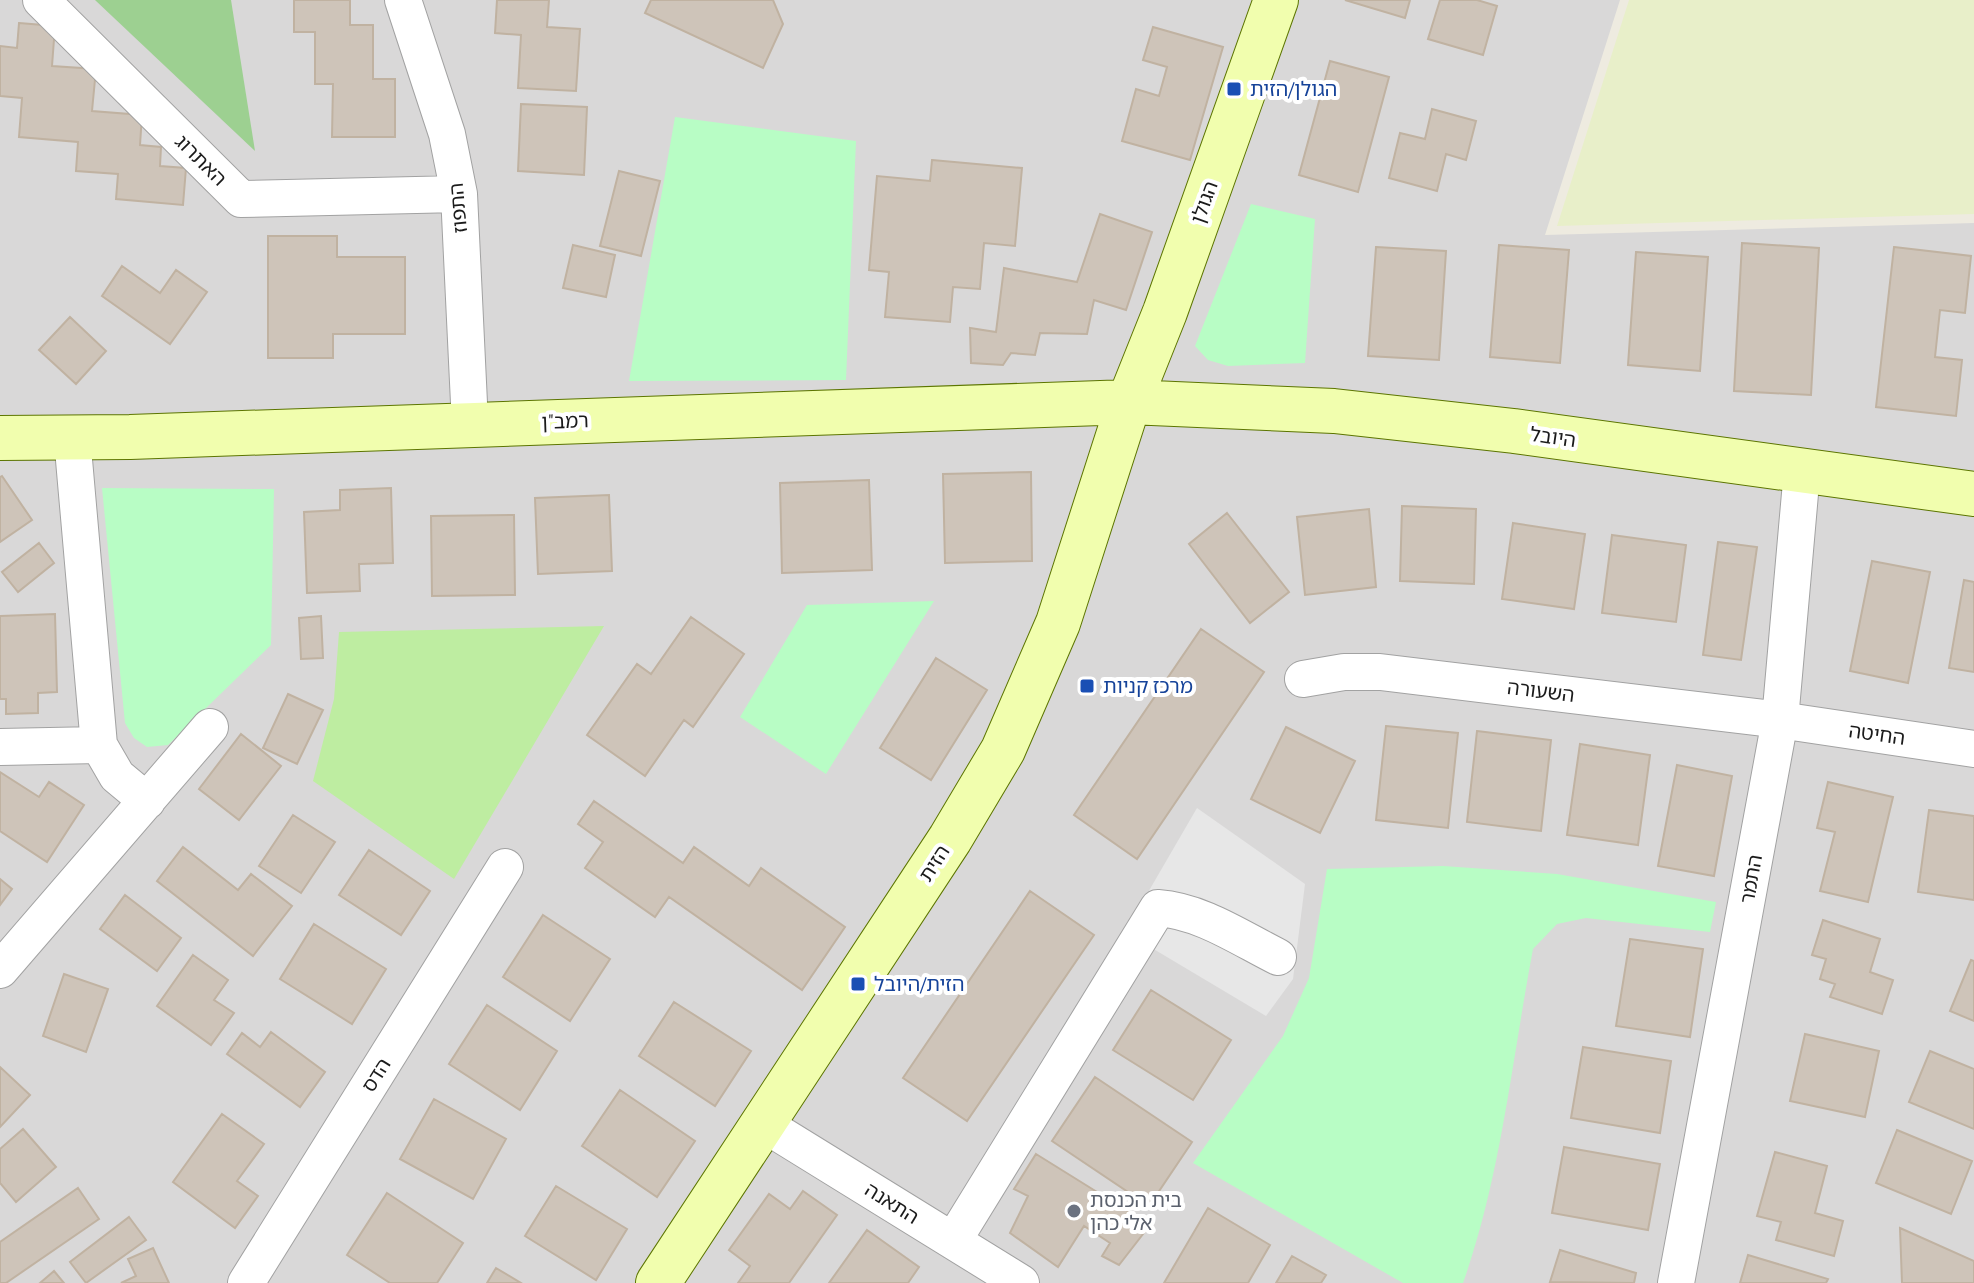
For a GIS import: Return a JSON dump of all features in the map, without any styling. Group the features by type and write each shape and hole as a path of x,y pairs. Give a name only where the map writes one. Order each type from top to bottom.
{"street":[{"name":"האתרוג","path":"41,0 241,199 459,194"},
{"name":"התפוז","path":"403,0 447,134 459,194 470,424"},
{"name":"הגולן","path":"1129,402 1170,297 1276,0"},
{"name":"רמב\"ן","path":"0,438 1129,402"},
{"name":"היובל","path":"1129,402 1334,411 1514,431 1974,494"},
{"name":"הזית","path":"658,1283 950,839 1003,750 1058,623 1129,402"},
{"path":"72,437 99,745 117,776 147,801"},
{"name":"התמר","path":"1676,1283 1780,720 1802,471"},
{"name":"השעורה","path":"1303,679 1344,672 1380,672 1780,720"},
{"name":"החיטה","path":"1780,720 1974,749"},
{"path":"0,970 210,727"},
{"path":"0,747 99,745"},
{"name":"הדס","path":"246,1283 505,867"},
{"path":"953,1241 1158,908 1179,910 1209,922 1278,957"},
{"name":"התאנה","path":"762,1123 1021,1283"}],"shaded area":[{"path":"0,0 1620,0 1545,235 1974,223 1974,1283 0,1283"},
{"path":"1197,808 1305,884 1293,979 1266,1016 1125,932"}],"green space":[{"path":"95,0 231,0 255,151"},
{"path":"1629,0 1974,0 1974,214 1557,226"},
{"path":"675,117 856,141 846,380 629,381"},
{"path":"1251,204 1315,219 1305,363 1228,366 1208,360 1195,346"},
{"path":"102,488 274,489 271,645 168,745 147,747 134,738 125,723"},
{"path":"934,601 826,774 740,717 807,605"},
{"path":"604,626 454,879 313,781 334,699 339,632"},
{"path":"1443,866 1557,874 1716,902 1710,932 1586,918 1557,924 1533,949 1496,1160 1463,1283 1403,1283 1193,1163 1283,1036 1309,978 1327,869"}],"building":[{"path":"294,0 350,0 350,25 373,25 373,79 395,79 395,137 332,137 333,84 315,84 315,32 294,32"},
{"path":"497,0 549,0 547,27 580,29 576,91 518,88 521,35 495,33"},
{"path":"651,0 773,0 783,24 763,68 645,13"},
{"path":"1345,0 1410,0 1405,18"},
{"path":"1440,0 1477,0 1497,6 1483,55 1428,39"},
{"path":"19,23 55,26 52,66 96,69 92,111 142,115 140,145 161,147 160,166 186,168 183,205 116,199 118,174 76,171 78,142 19,137 22,98 0,96 0,46 17,48"},
{"path":"1153,27 1223,47 1190,160 1122,141 1136,89 1159,96 1167,67 1143,60"},
{"path":"1330,61 1389,77 1358,192 1299,175"},
{"path":"521,104 587,107 584,175 518,171"},
{"path":"1432,109 1476,121 1466,160 1446,154 1437,191 1389,178 1400,133 1425,139"},
{"path":"932,160 1022,168 1015,246 984,243 980,289 953,287 950,322 885,317 889,272 869,270 877,176 930,181"},
{"path":"619,171 660,181 641,256 600,246"},
{"path":"1100,214 1152,232 1126,310 1094,300 1087,334 1040,333 1035,355 1011,353 1003,365 971,363 970,328 996,332 1004,268 1077,282"},
{"path":"268,236 337,236 337,257 405,257 405,334 333,334 333,358 268,358"},
{"path":"1742,243 1819,248 1811,395 1734,391"},
{"path":"573,245 615,255 606,297 563,288"},
{"path":"1499,245 1569,250 1560,363 1490,357"},
{"path":"1376,247 1446,251 1439,360 1368,356"},
{"path":"1894,247 1971,256 1965,313 1940,310 1935,357 1962,360 1956,416 1876,407"},
{"path":"1636,252 1708,257 1700,371 1628,365"},
{"path":"122,266 160,293 176,270 207,292 170,344 102,296"},
{"path":"70,317 106,351 76,384 39,350"},
{"path":"1031,472 1032,561 945,563 943,474"},
{"path":"0,477 32,520 0,542"},
{"path":"869,480 872,570 782,573 780,483"},
{"path":"391,488 393,563 359,564 360,591 307,593 304,512 340,510 340,490"},
{"path":"609,495 612,571 538,574 535,498"},
{"path":"1402,506 1476,509 1474,584 1400,581"},
{"path":"1369,509 1376,587 1305,595 1297,517"},
{"path":"1227,513 1289,592 1250,623 1189,544"},
{"path":"514,515 515,595 432,596 431,516"},
{"path":"1513,523 1585,534 1574,609 1502,599"},
{"path":"1612,535 1686,545 1676,622 1602,613"},
{"path":"1718,542 1757,547 1741,660 1703,655"},
{"path":"39,543 54,563 18,592 2,572"},
{"path":"1872,561 1930,572 1908,683 1850,671"},
{"path":"1964,580 1974,582 1974,672 1949,668"},
{"path":"55,614 57,692 38,693 38,713 6,714 6,699 0,699 0,616"},
{"path":"321,616 323,658 301,659 299,618"},
{"path":"691,617 744,654 693,727 684,720 645,776 587,735 637,664 651,674"},
{"path":"1201,629 1264,672 1137,859 1074,815"},
{"path":"936,658 987,690 931,780 880,748"},
{"path":"288,694 323,710 297,764 263,748"},
{"path":"1386,726 1458,733 1448,828 1376,820"},
{"path":"1286,727 1355,761 1320,833 1251,799"},
{"path":"1477,731 1551,740 1541,831 1467,822"},
{"path":"241,734 281,766 239,820 199,789"},
{"path":"1580,744 1650,755 1638,845 1567,835"},
{"path":"1677,765 1732,776 1714,876 1658,866"},
{"path":"0,772 39,797 49,782 84,805 47,862 0,831"},
{"path":"1828,782 1893,797 1868,902 1820,891 1835,832 1817,828"},
{"path":"594,801 683,863 694,847 749,886 761,868 845,927 802,990 669,897 655,917 585,868 603,842 578,824"},
{"path":"1929,810 1974,816 1974,900 1918,892"},
{"path":"293,815 335,842 301,893 259,866"},
{"path":"183,847 238,890 251,874 292,906 253,956 157,881"},
{"path":"369,850 430,891 401,935 339,895"},
{"path":"0,879 12,889 0,905"},
{"path":"1030,891 1094,935 967,1121 903,1078"},
{"path":"125,895 181,938 157,971 100,929"},
{"path":"543,915 610,959 570,1021 503,977"},
{"path":"1823,920 1880,939 1870,972 1893,980 1882,1014 1830,997 1835,984 1820,979 1826,959 1812,955"},
{"path":"314,924 386,969 352,1024 280,979"},
{"path":"1630,939 1703,949 1690,1037 1616,1026"},
{"path":"193,955 228,980 214,1000 234,1013 211,1045 157,1006"},
{"path":"1971,960 1974,961 1974,1021 1950,1011"},
{"path":"64,974 108,989 86,1052 43,1036"},
{"path":"1151,990 1231,1040 1193,1100 1113,1050"},
{"path":"674,1002 751,1051 715,1106 639,1056"},
{"path":"487,1005 557,1051 520,1110 449,1064"},
{"path":"271,1032 325,1072 300,1107 227,1054 242,1033 260,1047"},
{"path":"1805,1034 1879,1051 1865,1117 1790,1101"},
{"path":"1583,1047 1671,1061 1660,1133 1571,1118"},
{"path":"1930,1051 1974,1069 1974,1129 1909,1102"},
{"path":"0,1067 30,1095 0,1127"},
{"path":"1095,1077 1192,1142 1149,1206 1052,1141"},
{"path":"620,1090 695,1141 657,1197 582,1146"},
{"path":"434,1099 506,1139 473,1199 400,1159"},
{"path":"222,1114 264,1144 237,1181 258,1196 235,1228 173,1182"},
{"path":"23,1129 56,1167 16,1202 0,1183 0,1149"},
{"path":"1897,1130 1972,1161 1951,1214 1876,1183"},
{"path":"1564,1147 1660,1164 1648,1230 1552,1213"},
{"path":"1775,1152 1827,1166 1815,1213 1843,1221 1834,1256 1776,1240 1781,1222 1757,1216"},
{"name":"בית הכנסת אלי כהן","path":"1036,1154 1150,1225 1119,1265 1102,1256 1110,1243 1084,1226 1058,1267 1010,1233 1028,1196 1014,1189"},
{"path":"556,1186 627,1229 596,1280 525,1236"},
{"path":"78,1188 99,1219 6,1283 0,1283 0,1242"},
{"path":"803,1191 837,1215 789,1283 738,1283 750,1266 729,1250 769,1194 790,1209"},
{"path":"387,1193 463,1243 437,1283 390,1283 347,1255"},
{"path":"1208,1208 1270,1245 1248,1283 1164,1283"},
{"path":"129,1217 146,1240 86,1283 70,1262"},
{"path":"1900,1228 1974,1261 1974,1283 1902,1283"},
{"path":"867,1230 919,1267 908,1283 829,1283"},
{"path":"153,1248 169,1283 121,1283 136,1276 128,1259"},
{"path":"1560,1250 1636,1273 1634,1283 1550,1282"},
{"path":"1748,1255 1828,1279 1826,1283 1740,1283"},
{"path":"1292,1256 1326,1275 1321,1283 1276,1283"},
{"path":"496,1268 521,1283 487,1283"},
{"path":"54,1271 64,1283 40,1283"}],"place":[{"name":"הגולן/הזית","path":"1234,89"},
{"name":"מרכז קניות","path":"1087,686"},
{"name":"הזית/היובל","path":"858,984"},
{"name":"בית הכנסת אלי כהן","path":"1074,1211"}]}
